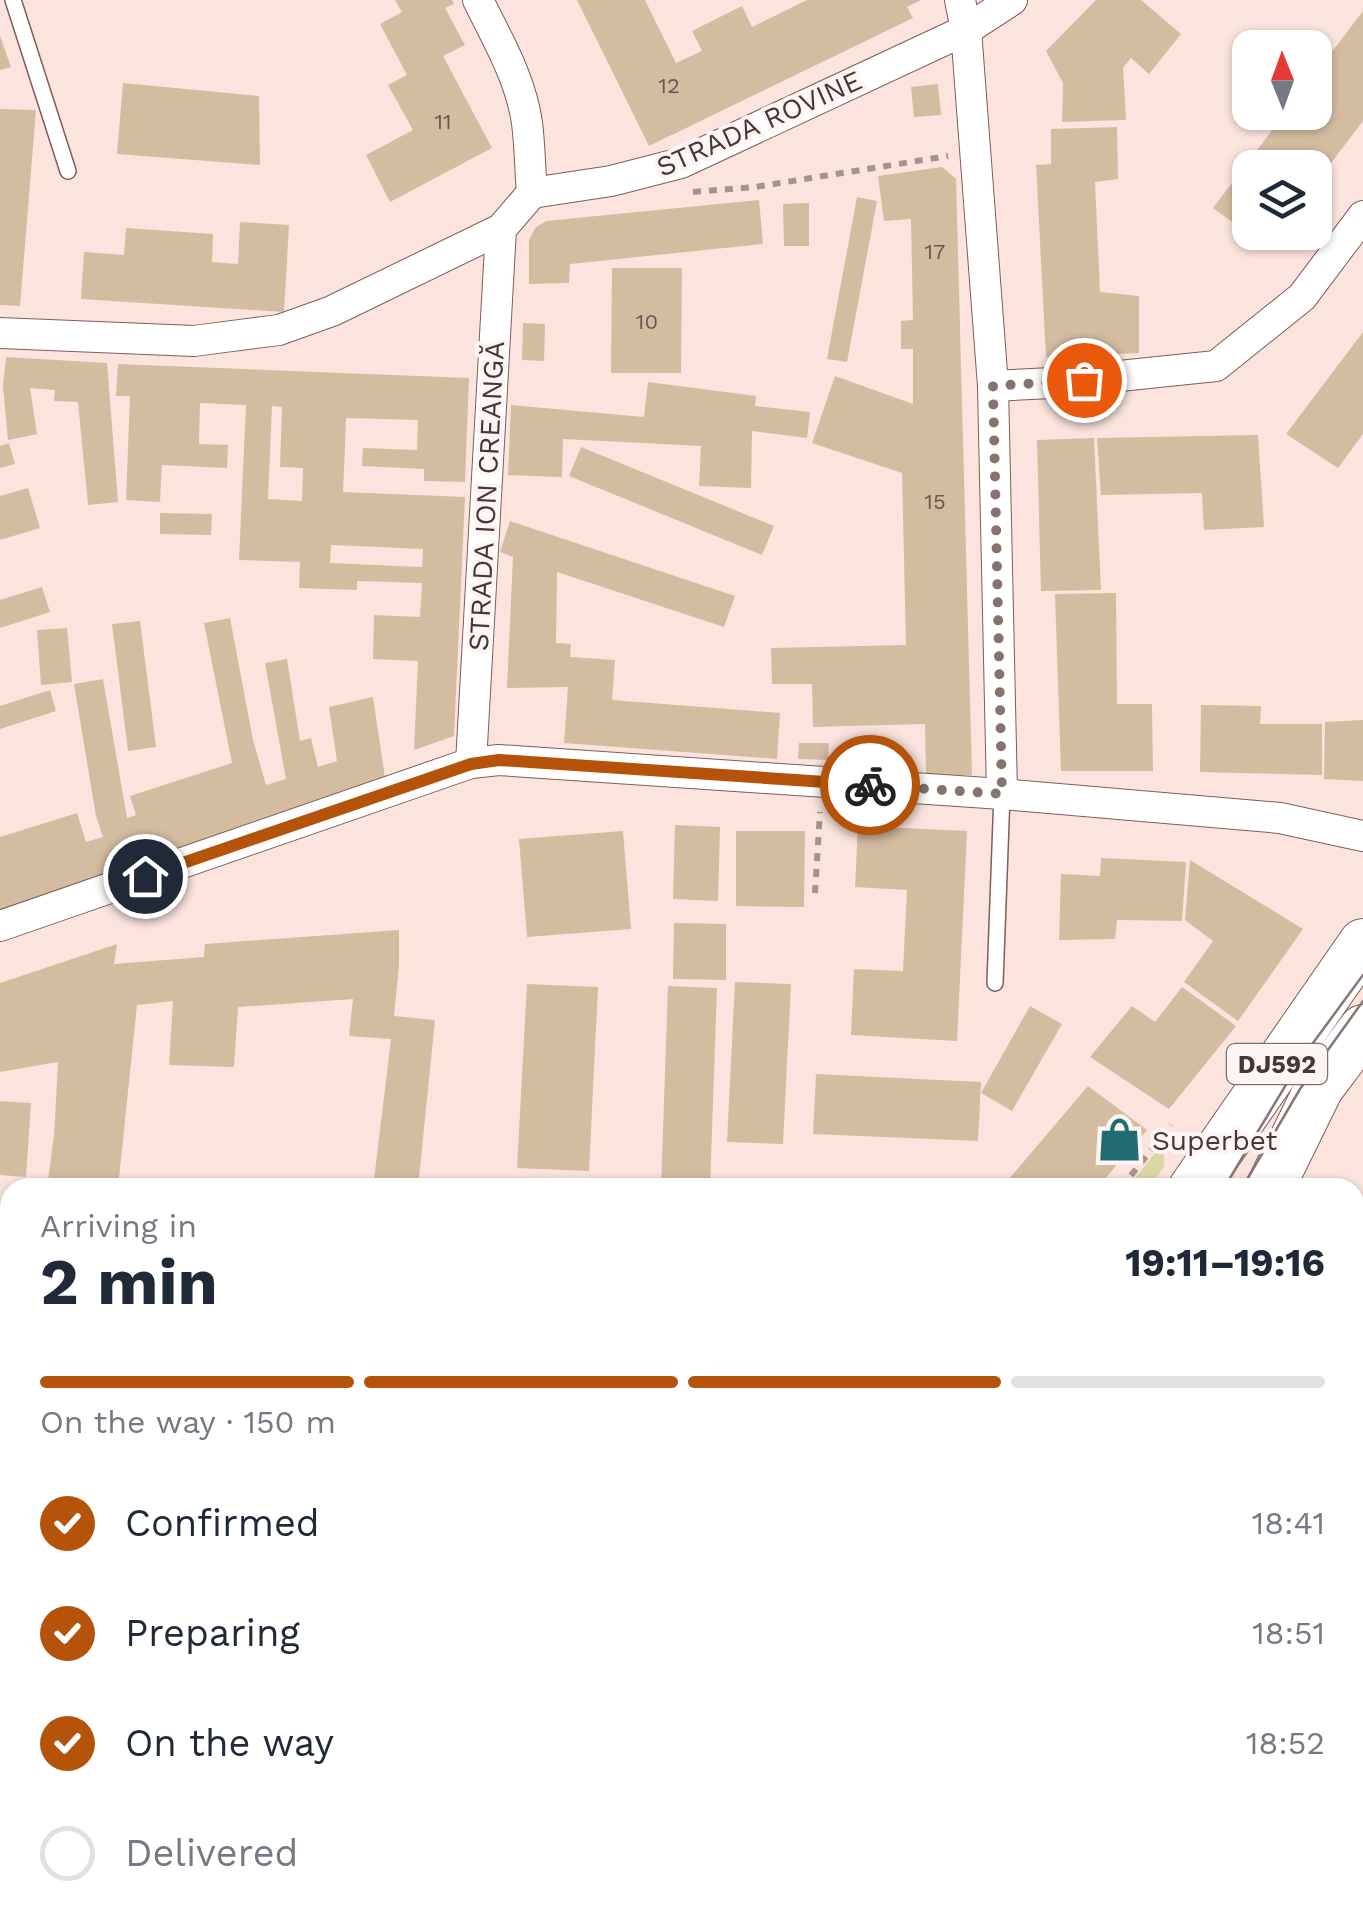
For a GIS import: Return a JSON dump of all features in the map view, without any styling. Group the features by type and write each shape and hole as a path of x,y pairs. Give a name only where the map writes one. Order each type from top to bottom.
{"main road":[{"name":"DJ592","path":"1201,1178 1363,943"},
{"name":"DJ592","path":"1275,1178 1319,1088 1363,1028"}],"street":[{"path":"0,333 194,341 278,330 332,311 501,229 532,193 527,123 509,63 478,0"},
{"name":"STRADA ROVINE","path":"532,193 611,181 680,163 963,15 1012,0"},
{"path":"963,15 993,386 1002,794"},
{"path":"993,386 1052,384 1216,366 1302,296 1363,216"},
{"name":"STRADA ION CREANGĂ","path":"471,764 501,229"},
{"path":"0,926 471,764 499,760 1002,794 1280,818 1363,817"},
{"path":"1280,818 1363,836"}],"lane":[{"path":"12,0 68,171"},
{"path":"995,983 1002,794"}],"path":[{"path":"676,194 754,187 976,152"},
{"path":"815,893 822,781"},
{"path":"1130,1178 1171,1125"}],"shaded area":[{"path":"1164,1142 1164,1166 1156,1178 1135,1178"}],"building":[{"path":"395,0 452,0 454,4 445,8 465,45 443,56 492,148 390,202 366,155 413,130 388,85 407,75 380,24 402,12"},
{"path":"577,0 645,0 676,63 702,51 692,31 742,6 752,27 807,0 921,0 907,7 913,18 649,146"},
{"path":"1096,0 1141,0 1181,34 1149,74 1131,58 1123,68 1126,120 1062,122 1063,83 1046,51"},
{"path":"1363,11 1363,121 1332,162 1332,150 1257,150 1272,130 1332,130 1332,52"},
{"path":"0,36 11,67 0,70"},
{"path":"123,83 259,96 260,165 117,154"},
{"path":"938,84 941,115 914,117 911,87"},
{"path":"0,109 36,110 20,306 0,305"},
{"path":"1117,127 1118,179 1095,182 1100,292 1139,296 1139,353 1046,357 1036,165 1051,164 1051,129"},
{"path":"942,167 956,179 972,775 926,776 925,724 813,727 812,684 772,684 771,648 906,645 902,473 812,443 835,376 913,404 913,349 901,349 901,321 913,320 911,219 884,221 878,176"},
{"path":"1232,183 1232,222 1213,208"},
{"path":"857,197 877,201 847,362 827,359"},
{"path":"759,200 763,244 570,264 569,283 529,284 529,240 535,228 546,221"},
{"path":"809,203 809,246 784,246 783,204"},
{"path":"240,222 289,225 284,312 81,299 84,252 124,255 126,228 213,234 212,262 238,264"},
{"path":"612,268 682,268 681,373 611,373"},
{"path":"523,323 545,324 544,361 522,360"},
{"path":"1363,332 1363,434 1338,468 1286,434"},
{"path":"6,357 107,363 118,502 88,505 78,402 54,401 55,390 30,388 37,434 8,440 3,386"},
{"path":"118,364 469,378 465,482 424,481 424,469 362,466 363,448 417,450 418,420 346,418 343,492 465,497 454,736 414,750 418,661 373,659 374,615 420,617 422,583 357,581 357,590 299,588 300,562 239,560 246,405 200,403 199,444 228,445 227,468 162,465 160,502 126,500 130,396 116,396","holes":["272,406 282,407 280,467 303,468 302,501 268,499","331,545 423,549 422,567 330,563"]},
{"path":"648,382 756,396 755,406 810,412 807,438 752,431 751,488 699,486 701,446 563,439 562,477 508,475 511,405 644,417"},
{"path":"1258,435 1264,527 1204,530 1202,493 1101,495 1097,438"},
{"path":"1094,438 1101,590 1041,591 1037,440"},
{"path":"9,443 15,464 0,468 0,446"},
{"path":"581,447 774,526 762,555 569,476"},
{"path":"28,488 40,528 0,540 0,496"},
{"path":"160,513 212,514 211,535 160,534"},
{"path":"510,521 735,596 724,627 557,572 556,643 571,644 570,657 615,660 612,700 780,713 777,759 564,743 568,687 507,688 513,557 500,552"},
{"path":"42,587 50,612 0,628 0,600"},
{"path":"1116,593 1117,704 1152,704 1153,771 1061,771 1055,594"},
{"path":"230,618 253,740 266,785 286,779 265,663 287,659 300,741 311,738 318,767 337,761 329,707 373,697 385,778 0,911 0,837 77,813 86,842 103,837 74,684 103,679 127,818 136,815 130,796 232,763 204,623"},
{"path":"140,621 156,747 128,751 112,624"},
{"path":"67,628 72,682 41,685 37,630"},
{"path":"50,690 56,711 0,729 0,706"},
{"path":"1201,705 1261,706 1260,724 1322,724 1322,775 1200,772"},
{"path":"1363,720 1363,781 1324,779 1325,722"},
{"path":"799,743 829,743 828,760 798,759"},
{"path":"675,825 720,827 718,901 673,899"},
{"path":"858,826 967,831 957,1041 851,1035 854,969 903,971 907,890 855,887"},
{"path":"623,831 631,929 527,937 519,839"},
{"path":"736,831 805,831 804,907 736,906"},
{"path":"1101,858 1186,862 1182,921 1117,920 1115,939 1059,940 1061,874 1100,876"},
{"path":"1190,860 1303,929 1238,1021 1184,982 1213,941 1185,920"},
{"path":"674,923 726,924 726,980 673,979"},
{"path":"399,930 394,1016 435,1020 419,1178 374,1178 391,1039 349,1036 353,999 238,1007 234,1067 169,1065 173,1001 137,1005 119,1178 48,1178 58,1062 0,1072 0,983 117,944 114,964 204,957 205,944"},
{"path":"735,982 791,984 783,1144 727,1142"},
{"path":"527,984 598,987 589,1171 517,1168"},
{"path":"668,986 717,988 710,1178 661,1178"},
{"path":"1182,987 1236,1026 1169,1109 1090,1057 1132,1006 1155,1022"},
{"path":"1030,1006 1062,1024 1012,1111 981,1093"},
{"path":"816,1074 981,1082 978,1141 813,1134"},
{"path":"1088,1086 1147,1130 1106,1178 1010,1178"},
{"path":"0,1101 31,1103 26,1177 0,1175"}],"tram line":[{"path":"1230,1178 1302,1058 1363,975"},
{"path":"1248,1178 1300,1089 1363,1001"}],"way so far":[{"path":"870,785 1002,794 993,386 1084,380"}],"place":[{"name":"Superbet","path":"1119,1140"}],"route":[{"path":"145,876 471,764 499,760 870,785"}]}
